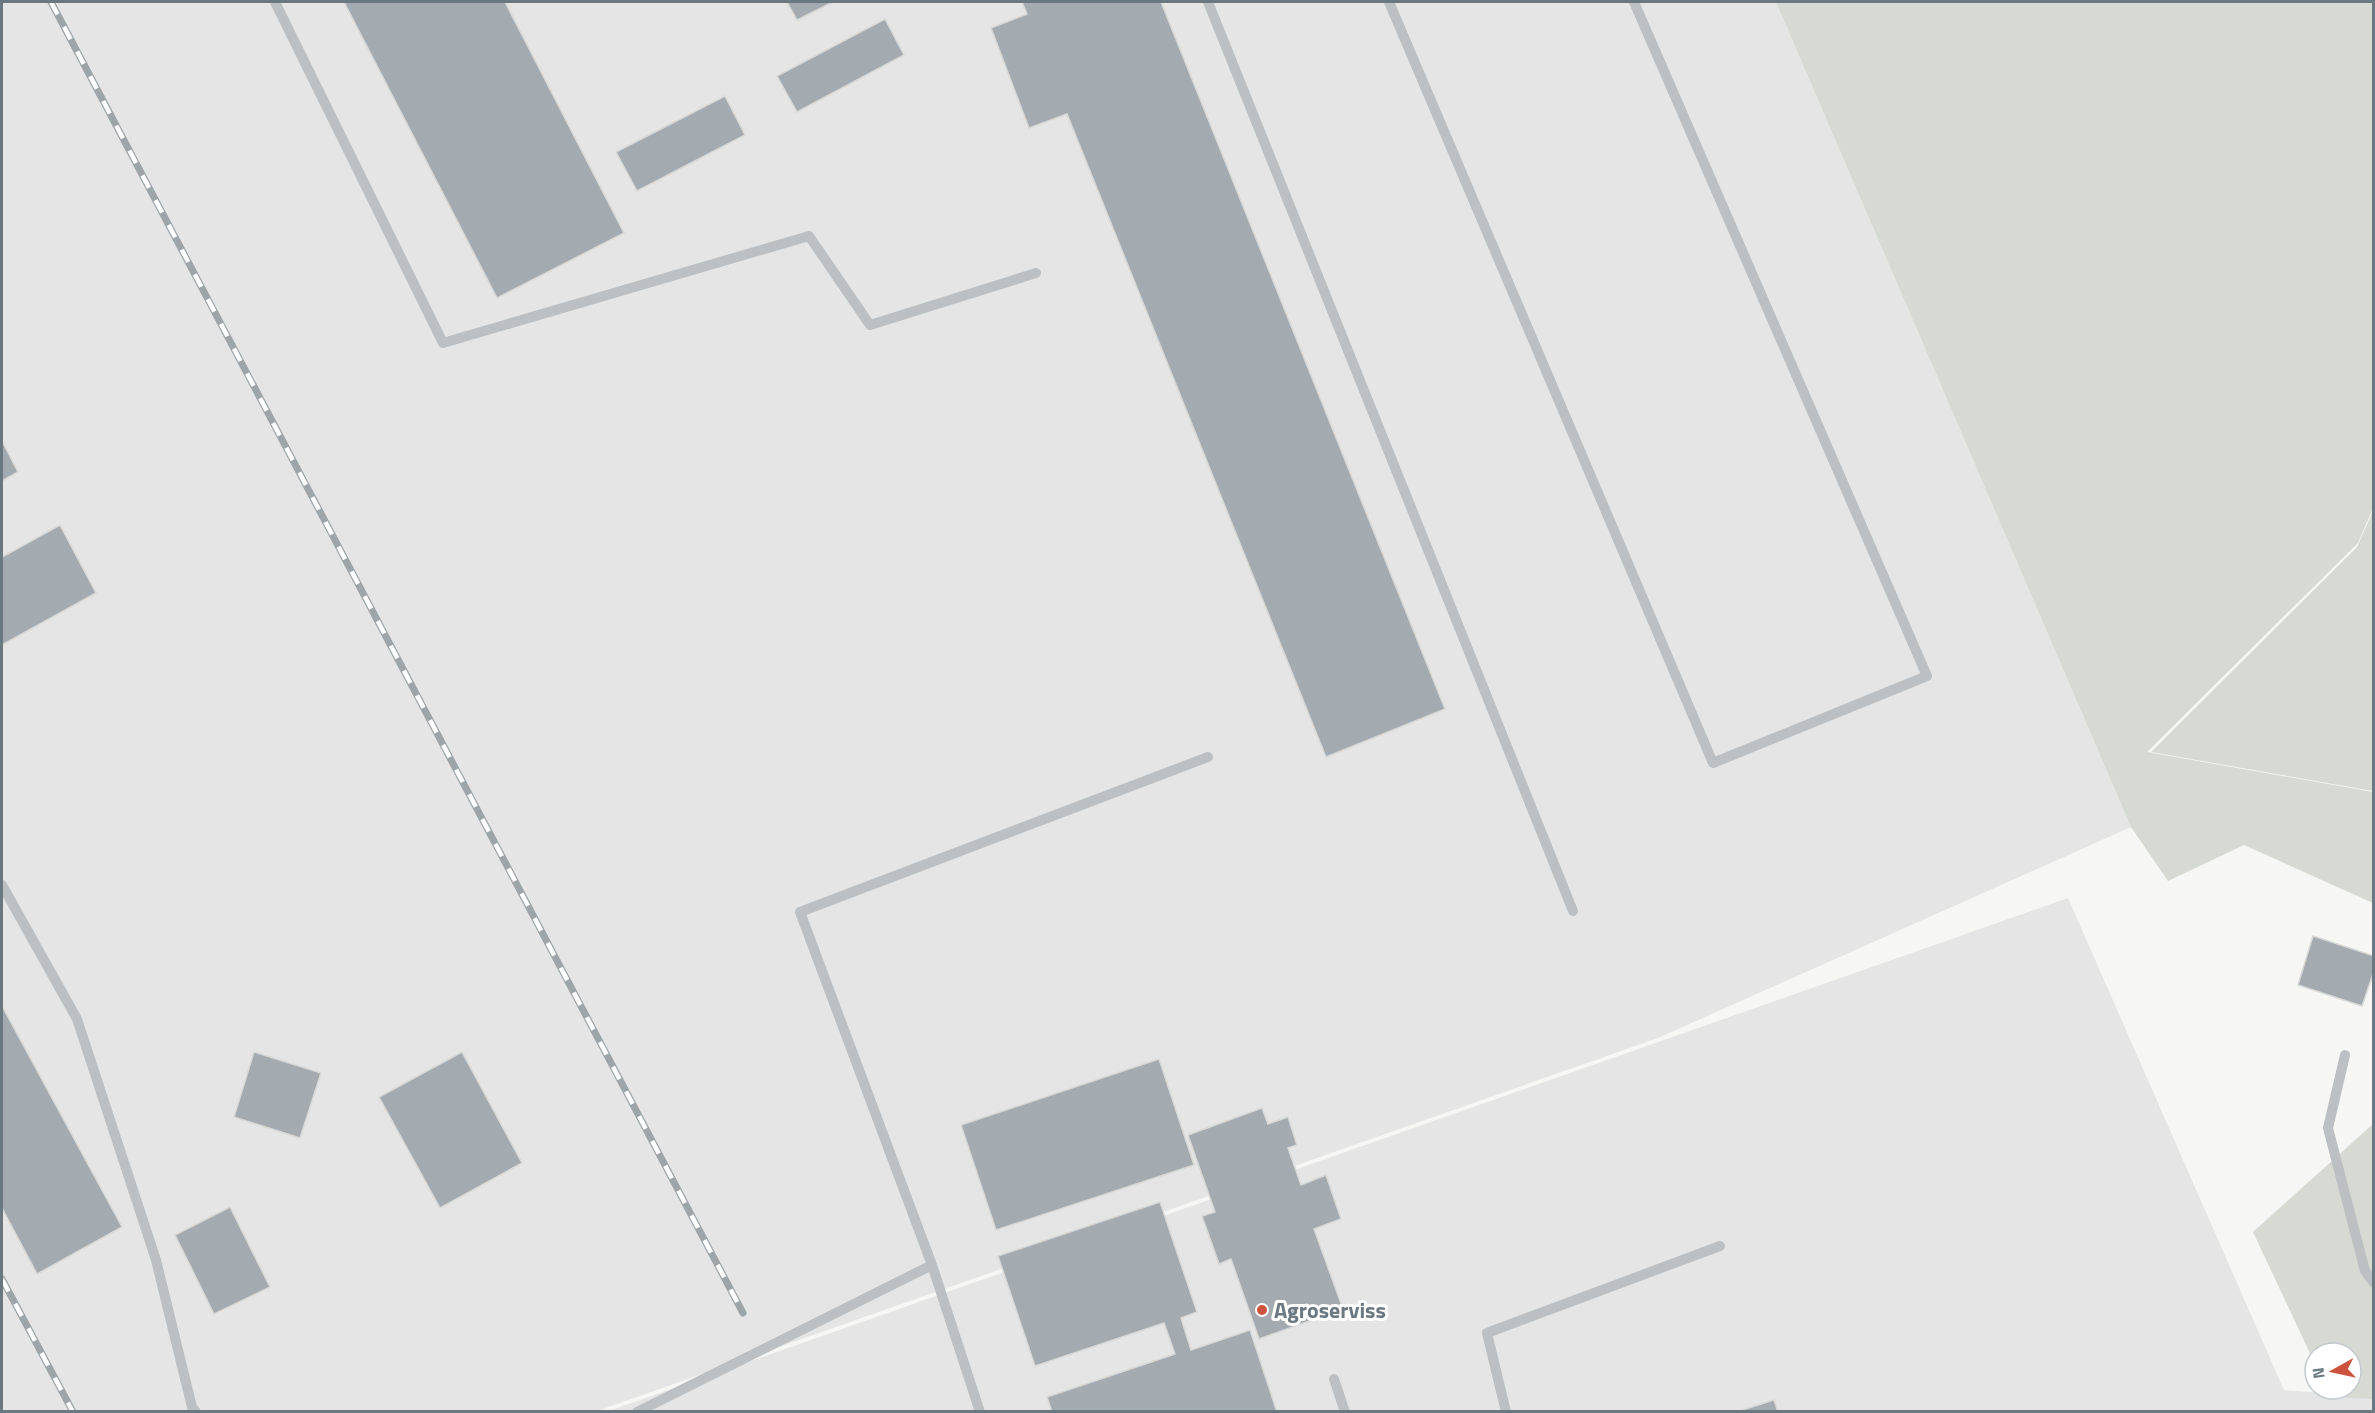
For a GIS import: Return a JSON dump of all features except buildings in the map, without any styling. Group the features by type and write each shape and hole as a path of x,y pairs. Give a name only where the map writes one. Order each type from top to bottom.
{"street":[{"path":"275,2 443,343 809,236 870,325 1036,273"},
{"path":"1208,2 1573,911"},
{"path":"1389,2 1713,763 1927,676 1634,2"},
{"path":"980,1412 932,1265 800,912 1208,757"},
{"path":"2,885 77,1019 156,1260 192,1407 196,1412"},
{"path":"2345,1055 2328,1128 2365,1270 2373,1283"},
{"path":"1506,1412 1487,1333 1720,1246"},
{"path":"637,1412 932,1265"},
{"path":"1334,1378 1345,1412"}],"shaded area":[{"path":"2,2 1776,2 2131,827 1658,1038 597,1411 2,1412"},
{"path":"1776,2 2373,2 2373,508 2358,543 2147,752 2373,792 2373,903 2244,845 2168,881 2131,827"},
{"path":"2373,511 2373,791 2151,752 2357,547"},
{"path":"2068,898 2284,1390 2303,1391 2303,1401 2363,1401 2363,1396 2374,1397 2373,1412 606,1412"},
{"path":"2373,1124 2373,1399 2363,1399 2363,1341 2304,1341 2253,1232"}],"railway":[{"path":"51,2 743,1313"},
{"path":"2,1279 73,1412"}],"place":[{"name":"Agroserviss","path":"1262,1310"}]}
